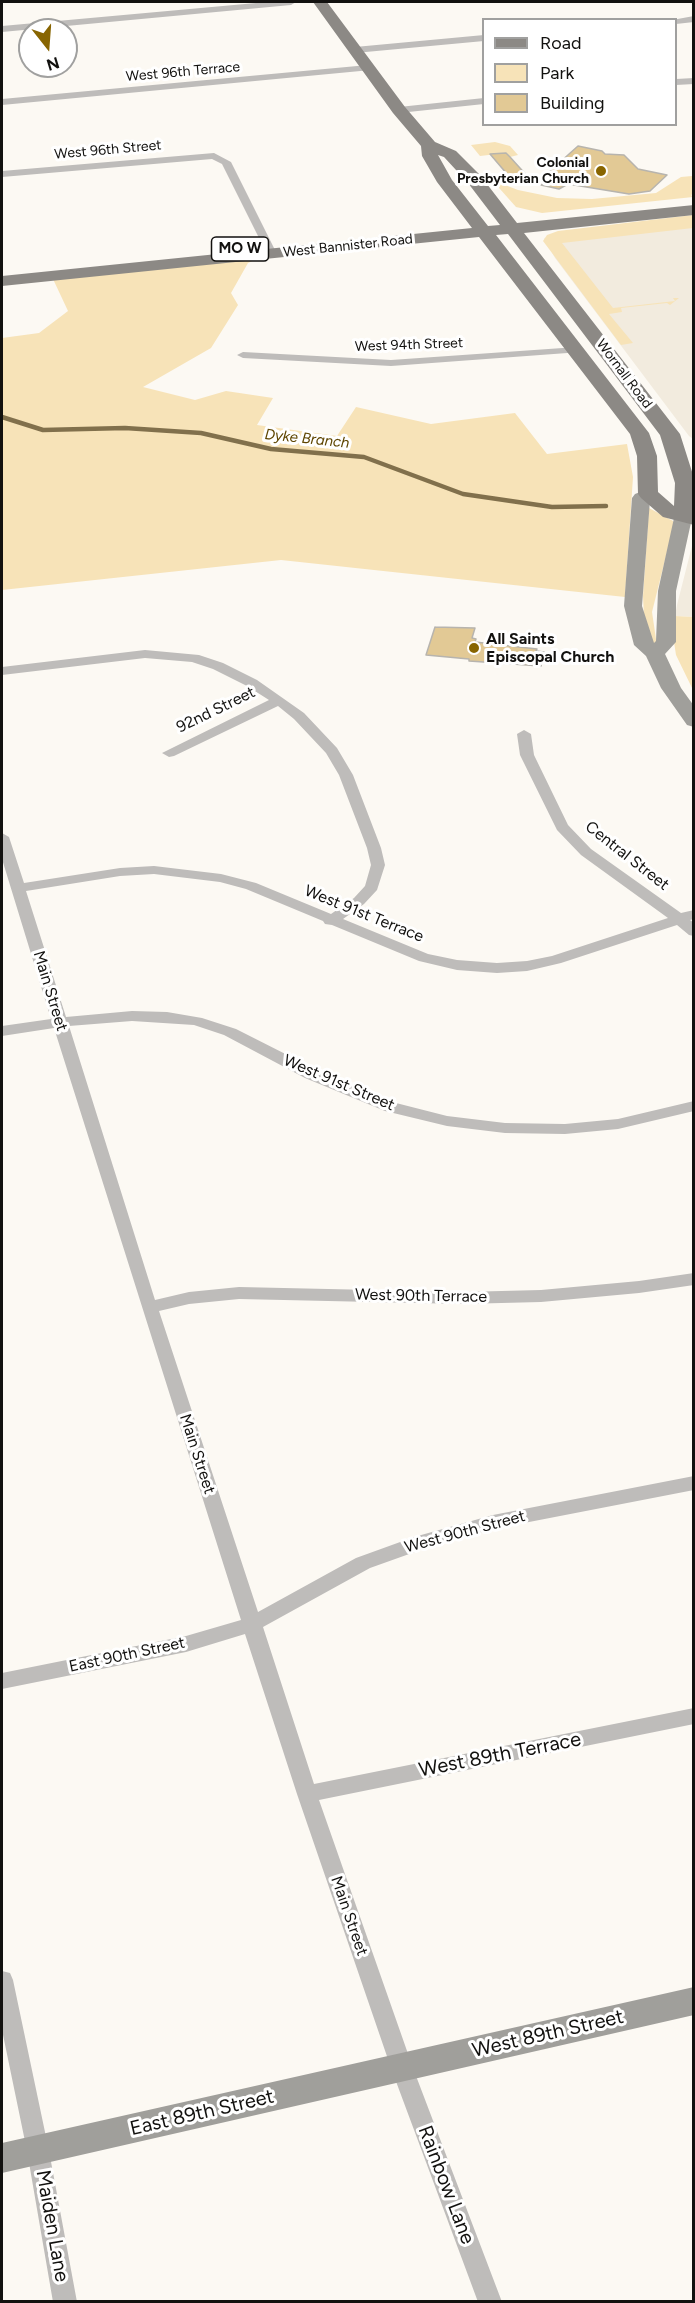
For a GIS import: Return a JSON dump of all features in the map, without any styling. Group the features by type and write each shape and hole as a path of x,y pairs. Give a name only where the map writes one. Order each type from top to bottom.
{"main road":[{"name":"Wornall Road","path":"320,2 399,110 429,145 450,154 474,179 670,434 686,459 685,483 688,518 667,591 666,642 655,653"},
{"name":"Wornall Road","path":"429,145 430,156 466,210 577,350 639,433 645,445 650,471 648,494 641,498 633,606 644,645 655,653 658,664 671,688 693,721"},
{"name":"West Bannister Road","path":"510,225 693,202"},
{"path":"438,229 457,220 466,210"},
{"name":"West Bannister Road","path":"2,272 395,242 481,228 693,210"},
{"name":"West Bannister Road","path":"2,281 438,229 481,228"},
{"path":"395,242 462,241 482,246 510,278 524,285"},
{"path":"670,434 693,444"},
{"path":"650,471 686,459"},
{"path":"648,494 670,513 688,518"},
{"name":"West 89th Street","path":"402,2068 693,2001"},
{"name":"East 89th Street","path":"2,2158 402,2068"}],"street":[{"path":"2,29 291,2"},
{"path":"677,21 693,19"},
{"path":"355,50 482,38"},
{"name":"West 96th Terrace","path":"2,102 368,68"},
{"path":"677,82 693,81"},
{"path":"399,110 482,101"},
{"name":"West 96th Street","path":"2,174 202,156 218,157 226,162 270,250"},
{"name":"West 94th Street","path":"243,355 391,363 577,350"},
{"path":"2,671 157,655 194,658 218,666 279,700 299,716 332,751 346,775 374,848 378,865 372,886 360,901 330,921"},
{"name":"92nd Street","path":"169,753 279,700"},
{"name":"Central Street","path":"524,734 527,755 562,827 586,852 687,917 693,932"},
{"name":"Main Street","path":"2,837 149,1307 307,1794 402,2068"},
{"name":"West 91st Terrace","path":"18,888 120,872 188,872 251,886 330,921 424,958 457,965 497,968 527,966 556,960 687,917"},
{"name":"West 91st Street","path":"2,1031 60,1022 132,1016 196,1021 230,1032 311,1074 391,1107 447,1121 505,1128 565,1129 618,1124 693,1106"},
{"name":"West 90th Terrace","path":"149,1307 189,1298 239,1293 462,1298 542,1296 639,1287 693,1279"},
{"name":"West 90th Street","path":"252,1624 363,1563 421,1542 493,1522 693,1483"},
{"name":"East 90th Street","path":"2,1681 186,1644 252,1624"},
{"name":"West 89th Terrace","path":"307,1794 693,1716"},
{"name":"Maiden Lane","path":"2,1980 38,2151 65,2301"},
{"name":"Rainbow Lane","path":"402,2068 490,2301"}],"shaded area":[{"path":"693,216 693,439 555,258 544,238"},
{"path":"693,542 693,617 675,616 677,605"}],"green space":[{"path":"495,142 510,146 518,155 510,157 506,153 480,156 471,145"},
{"path":"692,176 694,193 691,195 693,197 542,213 516,207 492,180 518,190 557,198 592,199 656,193 681,177"},
{"path":"693,215 693,228 562,243 613,308 675,301 673,298 679,298 670,305 667,303 621,308 622,312 609,314 633,343 621,345 543,241 547,235 558,231"},
{"path":"257,259 248,263 231,293 238,305 211,348 143,387 195,400 226,391 273,398 257,425 337,436 356,407 431,424 515,413 547,454 627,444 633,477 625,597 281,560 2,590 2,338 39,333 68,311 53,279"},
{"path":"649,508 673,521 674,524 652,612 657,646 652,647 644,616 643,596"},
{"path":"675,616 693,617 693,690 676,655 673,635"}],"building":[{"name":"Colonial Presbyterian Church","path":"578,146 602,151 605,154 624,155 638,169 667,175 650,191 629,194 568,184 559,189 541,185 546,182 540,180"},
{"path":"506,153 529,178 507,174 490,154"},
{"name":"All Saints Episcopal Church","path":"435,627 475,628 472,638 476,639 475,642 537,649 536,651 544,652 541,666 469,661 469,659 426,655"}],"waterway":[{"name":"Dyke Branch","path":"2,417 43,430 125,428 201,433 271,449 364,457 463,494 552,507 606,506"}],"place":[{"name":"Colonial Presbyterian Church","path":"601,171"},
{"name":"All Saints Episcopal Church","path":"474,648"}]}
